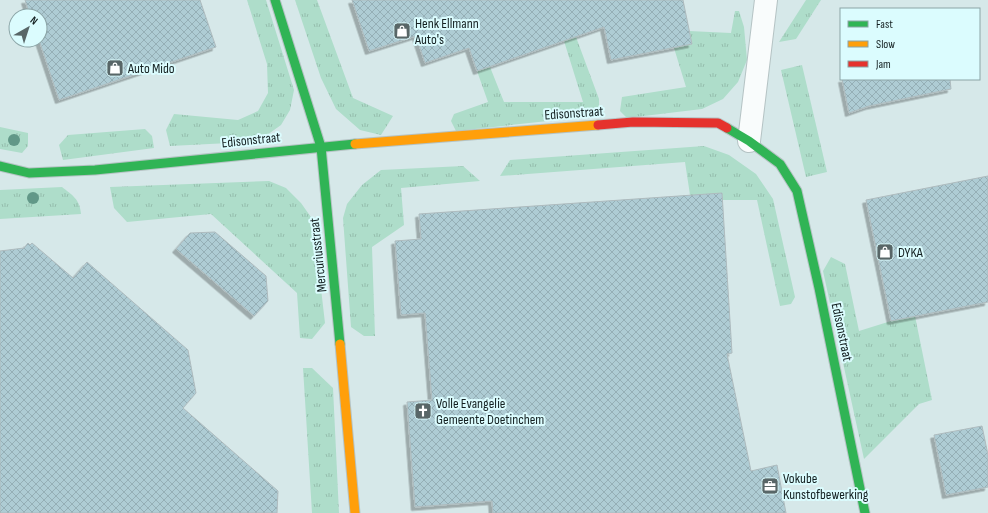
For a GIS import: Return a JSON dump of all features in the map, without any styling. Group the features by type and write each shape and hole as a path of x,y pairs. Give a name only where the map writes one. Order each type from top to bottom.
{"street":[{"name":"Mercuriusstraat","path":"275,0 321,147 342,351 354,513"},
{"path":"749,141 766,0"},
{"name":"Edisonstraat","path":"0,166 29,173 95,170 321,147 632,122 718,123 749,141 780,164 798,191 865,513"}],"green space":[{"path":"247,0 266,0 294,90 290,110 281,125 267,135 249,142 170,146 166,130 174,114 238,120 258,111 268,93 267,64"},
{"path":"295,0 317,0 353,98 393,116 381,135 360,130 336,109 321,78"},
{"path":"806,0 821,0 796,39 779,42"},
{"path":"735,11 739,11 744,27 747,60 738,82 723,99 702,109 627,118 620,111 622,97 686,87 674,48 692,44 689,31 731,33"},
{"path":"576,37 599,99 599,113 576,118 456,131 451,121 454,114 488,102 477,71 490,67 504,102 583,102 564,41"},
{"path":"802,65 827,172 806,177 781,70"},
{"path":"0,127 28,133 28,146 22,153 0,149"},
{"path":"145,129 152,136 154,148 63,160 59,145 68,135"},
{"path":"704,146 729,155 756,174 773,199 795,297 791,304 780,306 757,200 722,200 690,195 685,162 500,176 510,160"},
{"path":"463,166 480,181 401,188 404,225 372,247 375,336 364,336 351,327 343,218 347,204 362,185 381,170"},
{"path":"269,181 286,188 301,203 313,220 325,323 312,339 300,338 297,293 211,214 127,222 114,208 110,187"},
{"path":"62,187 77,201 81,214 0,219 0,190"},
{"path":"831,257 845,264 859,331 891,321 915,316 932,400 919,404 864,459 823,271"},
{"path":"303,368 312,368 333,388 339,513 312,513"}],"building":[{"path":"25,0 200,0 216,47 59,100 42,48 48,48 48,8 28,8"},
{"path":"352,0 683,0 692,44 611,60 604,27 477,71 469,48 425,63 416,36 369,51"},
{"path":"842,80 950,80 951,89 869,106 849,113"},
{"path":"988,176 988,302 891,321 866,200"},
{"path":"722,193 732,353 727,354 751,471 777,465 786,513 493,513 492,501 415,507 407,402 432,400 425,313 401,315 395,241 421,239 419,214"},
{"path":"215,232 266,276 268,301 254,316 176,249 190,233"},
{"path":"28,243 30,245 32,243 73,278 87,262 188,350 196,393 183,408 278,491 277,513 0,513 0,251 24,248"},
{"path":"982,426 988,455 988,487 946,495 934,435"}],"traffic: fast":[{"path":"275,0 321,147 340,344"},
{"path":"727,128 749,141 780,164 797,191 819,288 865,513"},
{"path":"0,166 29,173 95,170 355,144"}],"traffic: slow":[{"path":"355,144 598,125"},
{"path":"340,344 355,513"}],"traffic: jam":[{"path":"598,125 633,122 718,123 727,128"}],"place":[{"name":"Henk Ellmann Auto's","path":"402,31"},
{"name":"Auto Mido","path":"115,68"},
{"name":"DYKA","path":"885,252"},
{"name":"Volle Evangelie Gemeente Doetinchem","path":"423,411"},
{"name":"Vokube Kunstofbewerking","path":"770,486"}]}
